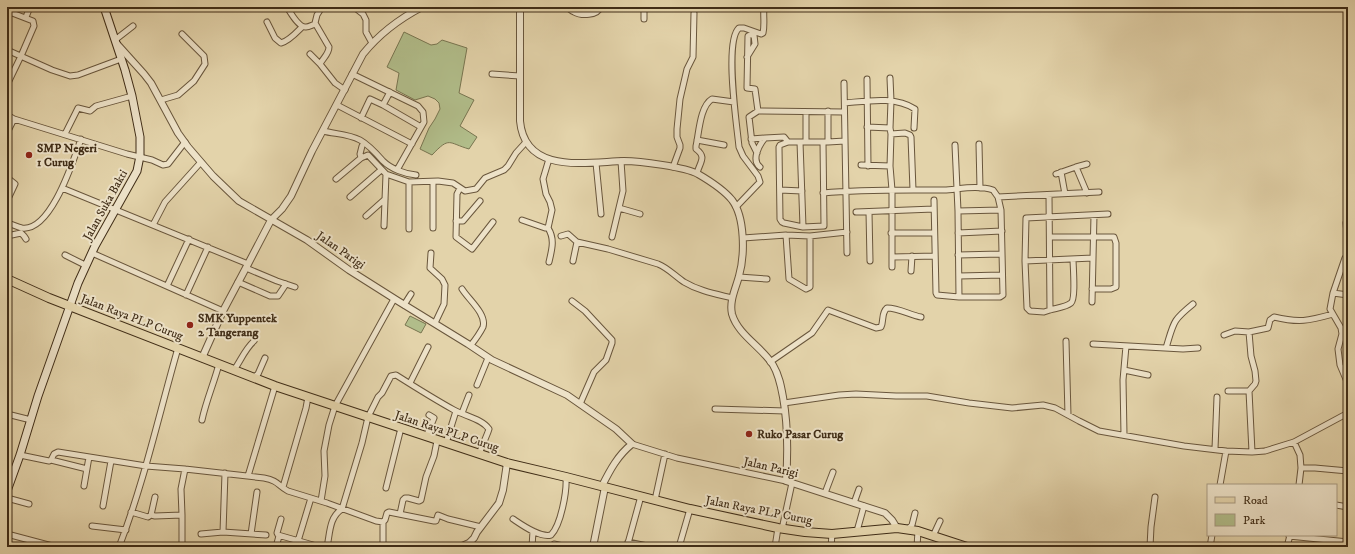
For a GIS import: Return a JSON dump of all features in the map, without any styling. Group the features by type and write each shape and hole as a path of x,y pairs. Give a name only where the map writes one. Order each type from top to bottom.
{"main road":[{"name":"Jalan Parigi","path":"104,7 115,41"},
{"name":"Jalan Suka Bakti","path":"7,491 38,396 85,265 137,172 140,156 140,137 132,96 115,41"},
{"name":"Jalan Raya PLP Curug","path":"7,279 49,298 275,386 507,463 690,509 780,528 832,534 897,528 908,529 933,536 950,544 967,547"}],"street":[{"path":"26,17 30,7"},
{"path":"286,7 302,27"},
{"path":"320,64 329,51 329,47 315,24 317,15 322,7"},
{"path":"354,7 363,14 366,20 366,32 372,43"},
{"path":"202,358 238,282 271,220 282,209 291,196 312,151 363,54 384,31 395,22 422,7"},
{"path":"521,7 520,127 526,142 533,151 558,162 639,162 673,167 697,173 727,194 736,207 743,238 741,268 732,298 732,313 737,324 765,354 778,376 785,411 789,482 775,547"},
{"path":"566,7 576,13 586,14 596,12 600,7"},
{"path":"644,7 644,19"},
{"path":"736,207 760,182 758,176 743,156 739,147 732,68 734,35 739,28 744,28 761,34 763,33 764,7"},
{"path":"7,10 33,21 34,26 7,85"},
{"path":"673,167 680,148 677,137 680,99 687,69 693,57 694,13"},
{"path":"267,22 275,38 283,43 302,27 305,28 315,24"},
{"path":"115,41 133,26"},
{"path":"161,100 178,95 194,81 205,64 204,56 182,34"},
{"name":"Jalan Parigi","path":"115,41 144,74 161,100 170,120 200,162 239,202 292,230 349,270 471,345 488,358 557,390 616,429 632,444 691,461 789,482 825,493 885,513 897,528"},
{"path":"7,50 52,70 70,76 78,75 121,59"},
{"path":"310,54 335,83 345,90"},
{"path":"748,57 747,88 755,89 758,111"},
{"path":"352,74 418,106 423,112 424,122 397,170"},
{"path":"492,74 520,76"},
{"path":"890,78 892,101 890,131 892,267"},
{"path":"867,80 868,166"},
{"path":"844,83 847,253"},
{"path":"383,105 390,92"},
{"path":"65,134 78,108 90,111 96,106 132,96"},
{"path":"361,118 370,99 421,126"},
{"path":"697,173 702,156 701,153 695,148 703,114 708,102 713,99 734,102"},
{"path":"845,103 892,101 903,103 916,110 914,128"},
{"path":"337,105 412,144"},
{"path":"757,153 751,139 749,116 758,111 844,112"},
{"path":"828,111 826,142 823,193 824,226 803,227 782,222 780,216 780,145 788,142 826,142 845,141"},
{"path":"806,112 806,139"},
{"path":"7,116 166,165 185,142"},
{"path":"7,134 14,119"},
{"path":"867,128 910,135 913,190"},
{"path":"323,131 360,140 371,148 384,162 406,174 416,175"},
{"path":"751,139 784,137 788,142"},
{"path":"760,167 756,162 757,153 765,138"},
{"path":"7,223 22,228 34,225 45,217 62,188 81,139"},
{"path":"697,140 724,145"},
{"path":"336,179 361,158 368,155 383,172 409,182 453,183 466,191 476,188 485,178 504,170 526,142"},
{"path":"800,142 803,227"},
{"path":"979,144 980,188"},
{"path":"955,145 958,211 959,297"},
{"path":"361,158 360,154 362,146"},
{"path":"549,159 543,179 546,194 552,210 548,228 552,235 553,244 549,262"},
{"path":"153,225 164,202 200,162"},
{"path":"612,237 623,191 621,162"},
{"path":"596,163 601,214"},
{"path":"1065,194 1059,173 1086,164"},
{"path":"861,165 890,166"},
{"path":"1076,167 1087,193"},
{"path":"350,197 383,172"},
{"path":"383,172 385,199 384,226"},
{"path":"7,201 15,184 10,180"},
{"path":"409,182 409,229"},
{"path":"433,182 433,228"},
{"path":"62,188 189,239 295,287"},
{"path":"460,188 457,194 456,237 472,249 493,222"},
{"path":"823,193 846,191 980,188 993,190 998,197 1001,210 1002,296 959,297 937,295 934,200"},
{"path":"780,190 802,191"},
{"path":"998,197 1099,192"},
{"path":"1050,194 1050,310"},
{"path":"366,216 385,199"},
{"path":"456,221 463,221 480,201"},
{"path":"619,208 640,214"},
{"path":"856,212 934,209"},
{"path":"958,211 1001,210"},
{"path":"869,212 870,262"},
{"path":"1073,259 1074,294 1071,303 1060,308 1040,312 1028,310 1025,261 1025,218 1108,214"},
{"path":"1092,302 1094,215"},
{"path":"522,220 548,228"},
{"path":"1346,223 1348,245"},
{"path":"958,233 1002,231"},
{"path":"743,238 786,235 810,236 847,232"},
{"path":"891,233 934,233"},
{"path":"7,236 21,234 26,239"},
{"path":"561,236 568,234 577,242 608,249 658,264 700,290 732,298"},
{"path":"786,235 789,279 790,281 806,289 810,287 810,236"},
{"path":"1050,237 1113,236 1115,239 1116,287 1111,289 1092,289"},
{"path":"167,286 189,239"},
{"path":"573,261 577,242"},
{"path":"186,295 208,248"},
{"path":"92,252 223,311"},
{"path":"431,254 430,269 442,279 445,285 444,304 435,323"},
{"path":"958,254 1002,254"},
{"path":"1348,254 1345,258 1330,306 1342,328 1338,349 1340,365 1348,384"},
{"path":"65,255 85,265"},
{"path":"912,256 912,271"},
{"path":"892,257 935,256"},
{"path":"1025,261 1094,258"},
{"path":"959,276 1002,275"},
{"path":"739,277 767,279"},
{"path":"238,282 271,297 278,296 286,284"},
{"path":"462,289 479,310 484,321 482,328 471,345"},
{"path":"1333,293 1348,295"},
{"path":"404,305 411,294"},
{"path":"321,501 324,476 324,451 329,425 335,406 394,299"},
{"path":"572,301 585,311 612,340 606,360 594,372 580,404"},
{"path":"1166,348 1176,319 1193,304"},
{"path":"770,362 812,333 828,310 876,328 882,325 883,313 887,308 901,310 913,316 921,317"},
{"path":"1224,335 1235,331 1249,332 1268,328 1273,318 1301,321 1333,314"},
{"path":"1249,332 1251,356 1256,381 1249,391 1252,452"},
{"path":"234,370 246,350 254,341"},
{"path":"1066,341 1068,415"},
{"path":"1093,344 1166,348 1198,348"},
{"path":"1124,435 1123,411 1126,346"},
{"path":"410,383 428,347"},
{"path":"119,547 132,512 146,466 178,348"},
{"path":"254,377 258,374 265,358"},
{"path":"477,385 488,358"},
{"path":"202,420 219,364"},
{"path":"1124,370 1148,375"},
{"path":"327,547 333,517 336,512 342,508 362,443 368,417 391,376 396,375 456,411 482,422 488,427 488,432 479,454"},
{"path":"248,476 275,386"},
{"path":"1228,391 1249,391"},
{"path":"462,413 469,395"},
{"path":"784,403 851,395 927,396 975,404 1012,408 1038,405 1049,406 1099,431 1184,446 1226,451 1252,452 1264,451 1294,442 1348,413"},
{"path":"283,487 308,397"},
{"path":"1215,449 1217,397"},
{"path":"715,409 785,411"},
{"path":"400,514 405,498 421,500 426,477 434,456 456,411"},
{"path":"7,414 30,420"},
{"path":"426,437 434,418 429,415"},
{"path":"386,488 401,428"},
{"path":"1294,442 1300,455 1302,468 1299,484"},
{"path":"593,547 604,487 613,466 620,455 632,444"},
{"path":"1220,484 1226,451"},
{"path":"51,460 56,452 146,466 226,473 272,480 288,491 383,522"},
{"path":"20,454 87,469"},
{"path":"655,500 665,454"},
{"path":"84,486 90,457"},
{"path":"103,506 111,461"},
{"path":"460,547 470,542 500,503 505,482 507,463"},
{"path":"1302,468 1348,471"},
{"path":"182,547 181,489 185,469"},
{"path":"825,493 833,472"},
{"path":"223,532 226,473"},
{"path":"513,519 533,531 544,535 551,535 562,508 567,488 566,477"},
{"path":"854,503 859,489"},
{"path":"251,534 257,492"},
{"path":"641,496 628,544 652,547"},
{"path":"151,515 155,497"},
{"path":"1150,547 1155,497"},
{"path":"7,498 29,504"},
{"path":"298,541 311,498"},
{"path":"1337,505 1348,507"},
{"path":"857,532 864,506"},
{"path":"679,547 690,509"},
{"path":"132,512 148,517 151,515 182,515"},
{"path":"383,547 383,522 388,512 434,521 438,515 481,527"},
{"path":"908,529 912,525 915,513"},
{"path":"276,547 279,536 277,533 281,519"},
{"path":"933,536 940,521"},
{"path":"92,526 126,530"},
{"path":"532,547 533,531"},
{"path":"918,531 918,547"},
{"path":"201,534 223,532 266,535"},
{"path":"7,534 56,547"},
{"path":"831,547 832,534"},
{"path":"279,536 320,547"},
{"path":"1210,547 1212,536"},
{"path":"1287,547 1290,536"},
{"path":"1298,536 1348,542"},
{"path":"554,544 567,547"}],"green space":[{"path":"404,32 431,45 437,44 442,40 467,48 459,93 474,100 460,126 477,137 469,149 453,143 446,143 432,155 420,149 429,128 440,109 439,103 435,99 428,96 415,100 396,90 399,73 387,67"},
{"path":"410,316 426,324 421,333 405,325"}],"place":[{"name":"SMP Negeri 1 Curug","path":"29,155"},
{"name":"SMK Yuppentek 2 Tangerang","path":"190,325"},
{"name":"Ruko Pasar Curug","path":"749,434"}]}
